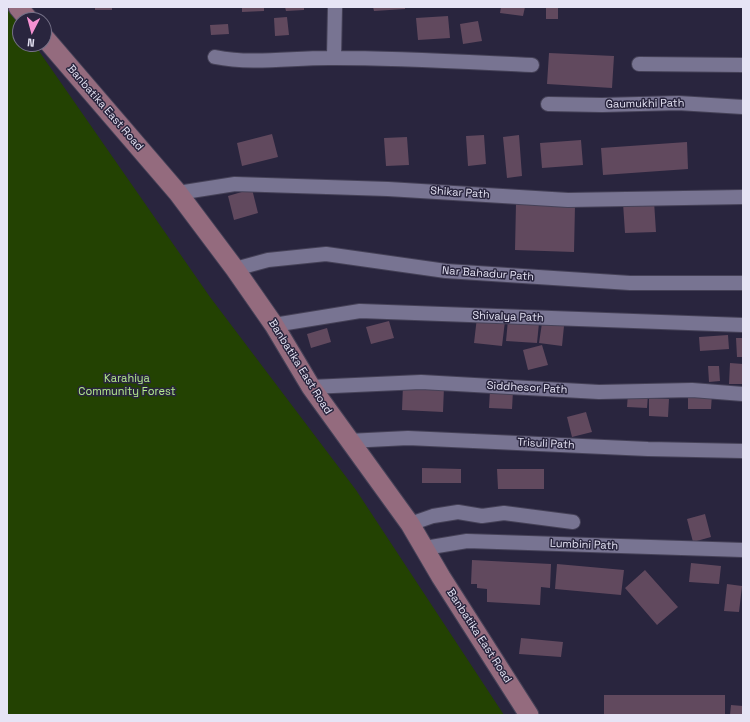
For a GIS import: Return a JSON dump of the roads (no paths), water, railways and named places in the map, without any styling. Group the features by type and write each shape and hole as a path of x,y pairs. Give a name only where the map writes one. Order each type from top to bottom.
{"street":[{"path":"334,58 335,7"},
{"name":"Banbatika East Road","path":"52,46 178,193 235,269 274,325 311,387 348,441 379,480 410,524 441,577 529,715"},
{"path":"215,57 232,60 281,61 334,58 532,65"},
{"path":"639,64 743,65"},
{"name":"Gaumukhi Path","path":"548,104 602,105 678,103 743,106"},
{"name":"Shikar Path","path":"178,193 235,184 388,189 568,200 743,197"},
{"name":"Nar Bahadur Path","path":"235,269 268,260 326,254 446,271 630,283 743,283"},
{"name":"Shivalya Path","path":"274,325 360,311 743,325"},
{"name":"Siddhesor Path","path":"311,387 422,382 599,392 692,390 743,394"},
{"name":"Trisuli Path","path":"348,441 408,438 648,449 743,451"},
{"path":"410,524 433,516 458,512 482,516 504,513 573,522"},
{"name":"Lumbini Path","path":"425,548 467,541 743,550"}],"park label":[{"name":"Karahiya Community Forest","path":"127,385"}]}
